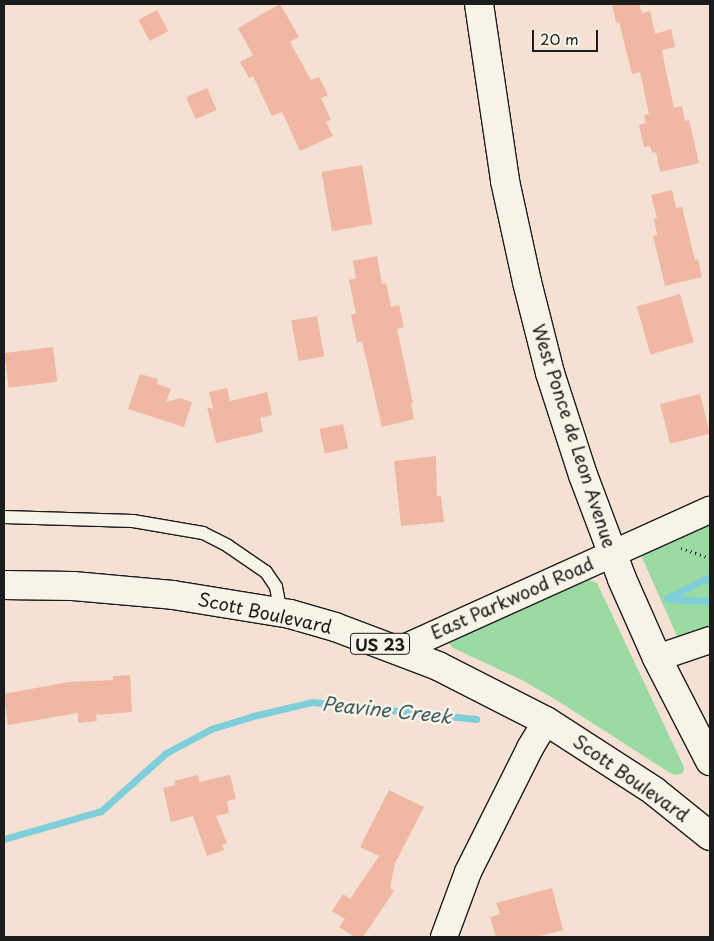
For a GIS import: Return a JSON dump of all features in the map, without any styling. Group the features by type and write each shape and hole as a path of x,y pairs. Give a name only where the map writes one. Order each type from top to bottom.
{"main road":[{"name":"West Ponce de Leon Avenue","path":"479,4 501,159 527,282 550,373 583,475 612,553 657,658 710,760"},
{"name":"Scott Boulevard","path":"4,585 73,586 173,594 282,613 335,627 438,666 546,720 654,791 710,836"}],"street":[{"name":"East Parkwood Road","path":"397,651 710,510"},
{"path":"657,658 710,640"},
{"path":"444,937 468,872 546,720"}],"lane":[{"path":"4,517 133,521 202,533 228,546 266,572 276,587 282,613"}],"green space":[{"path":"710,522 710,626 677,636 640,553"},
{"path":"590,580 597,583 684,767 683,773 676,775 670,773 558,701 522,680 453,648 448,642 507,612"}],"building":[{"path":"280,4 299,37 290,42 311,80 319,77 328,95 321,98 331,120 326,122 333,136 300,151 282,112 272,116 253,76 249,78 240,62 253,55 238,28"},
{"path":"612,4 639,4 642,13 650,11 655,34 671,29 675,47 662,50 665,66 674,108 682,106 685,121 689,120 699,163 660,172 656,152 652,153 650,146 644,147 639,125 646,123 644,115 649,114 640,72 632,74 619,22 616,23"},
{"path":"157,10 168,31 150,41 138,20"},
{"path":"207,88 217,110 196,119 186,97"},
{"path":"362,165 372,224 332,231 322,172"},
{"path":"672,190 676,208 682,207 695,260 698,259 702,277 665,286 653,236 657,235 654,219 657,218 651,195"},
{"path":"377,256 382,284 386,283 391,307 399,305 404,327 397,329 413,403 411,403 414,419 382,427 362,341 357,343 351,315 356,313 349,280 356,278 353,261"},
{"path":"680,294 694,342 651,354 637,306"},
{"path":"317,316 324,356 299,361 291,321"},
{"path":"53,347 57,382 9,388 4,353"},
{"path":"140,374 158,379 157,384 171,389 166,402 180,398 192,402 184,427 128,409"},
{"path":"227,388 230,401 267,392 272,415 260,418 263,432 216,443 207,407 213,409 209,392"},
{"path":"700,394 710,434 670,444 660,404"},
{"path":"343,424 348,448 325,453 320,429"},
{"path":"436,456 437,496 441,496 444,522 401,526 394,461"},
{"path":"130,675 132,712 96,715 97,721 78,723 78,713 8,725 4,694 68,682 113,680 113,676"},
{"path":"198,775 199,782 230,775 236,799 227,801 229,813 216,816 227,843 222,845 224,850 207,856 193,816 171,822 163,788 175,785 174,781"},
{"path":"389,790 424,807 395,863 390,888 394,891 363,937 355,937 339,927 345,919 332,911 343,894 350,899 379,856 360,847"},
{"path":"552,888 563,930 536,937 496,937 490,917 500,914 496,903"}],"waterway":[{"path":"667,598 710,577"},
{"name":"Peavine Creek","path":"668,599 710,601"},
{"name":"Peavine Creek","path":"4,839 101,811 166,753 211,729 253,716 312,702 476,719"}]}
